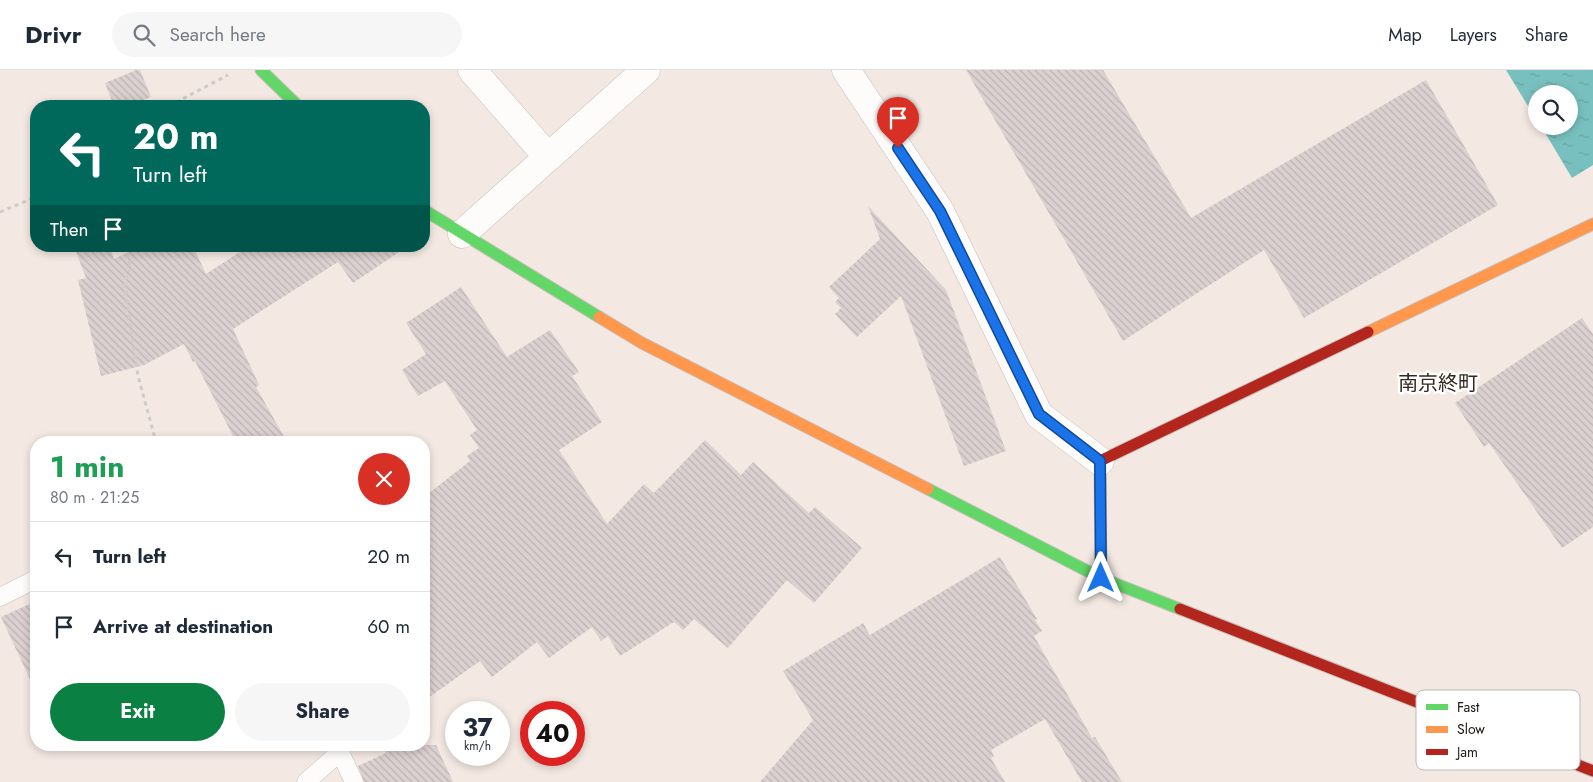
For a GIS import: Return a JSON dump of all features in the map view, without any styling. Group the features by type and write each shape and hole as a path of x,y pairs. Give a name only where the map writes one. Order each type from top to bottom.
{"street":[{"path":"261,70 292,100"},
{"path":"472,70 548,157"},
{"path":"462,234 646,70"},
{"path":"846,70 940,211 1039,414 1100,461"},
{"path":"430,214 642,343 1101,578 1416,702"},
{"path":"1100,461 1593,224"},
{"path":"1100,461 1101,578"},
{"path":"1580,766 1593,771"}],"lane":[{"path":"0,597 30,582"},
{"path":"306,782 334,751"},
{"path":"338,751 354,782"}],"path":[{"path":"180,100 236,70"},
{"path":"0,212 30,200"},
{"path":"126,252 130,267 124,283 138,376 154,436"}],"water":[{"path":"1506,70 1593,70 1593,165 1572,178 1546,135 1578,135 1578,85 1528,85 1528,106"}],"building":[{"path":"140,70 151,97 144,100 112,100 105,83"},
{"path":"966,70 1103,70 1191,218 1426,80 1498,205 1304,318 1264,250 1123,341"},
{"path":"868,206 946,290 1006,451 964,466 901,296 857,337 835,314 841,308 835,302 839,298 829,287 880,239"},
{"path":"76,252 111,252 114,259 129,252 196,252 206,274 240,252 399,252 353,283 338,262 233,329 259,385 256,387 284,436 233,436 195,361 193,362 184,344 144,365 101,376 78,280 86,278"},
{"path":"461,287 507,357 550,330 579,372 572,376 602,422 559,450 607,524 644,484 654,493 705,440 741,475 753,462 809,513 815,507 862,548 814,603 787,580 728,648 694,619 683,630 674,622 620,656 608,636 601,641 592,627 549,658 537,642 492,677 480,661 430,697 430,492 470,461 467,456 479,448 470,435 477,430 445,381 418,396 402,370 426,354 406,323"},
{"path":"1582,318 1593,334 1593,527 1562,548 1489,443 1484,447 1455,403"},
{"path":"1000,557 1037,619 1035,620 1042,631 1034,636 1092,738 1095,737 1122,782 1082,782 1045,719 991,750 994,756 991,758 1005,782 760,782 813,720 783,671 863,623 870,635"},
{"path":"30,604 30,679 1,617"},
{"path":"430,745 436,745 453,782 364,782 358,766 386,753 385,751 430,751"}],"traffic: fast":[{"path":"261,70 292,100"},
{"path":"430,214 599,317"},
{"path":"928,489 1101,578 1180,609"}],"traffic: slow":[{"path":"1368,332 1593,224"},
{"path":"599,317 642,343 928,489"}],"traffic: jam":[{"path":"1101,578 1100,461 1368,332"},
{"path":"1180,609 1416,702"},
{"path":"1580,766 1593,771"}],"district":[{"name":"南京終町","path":"1438,383"}],"route":[{"path":"898,148 940,211 1039,414 1100,461 1101,578"}]}
